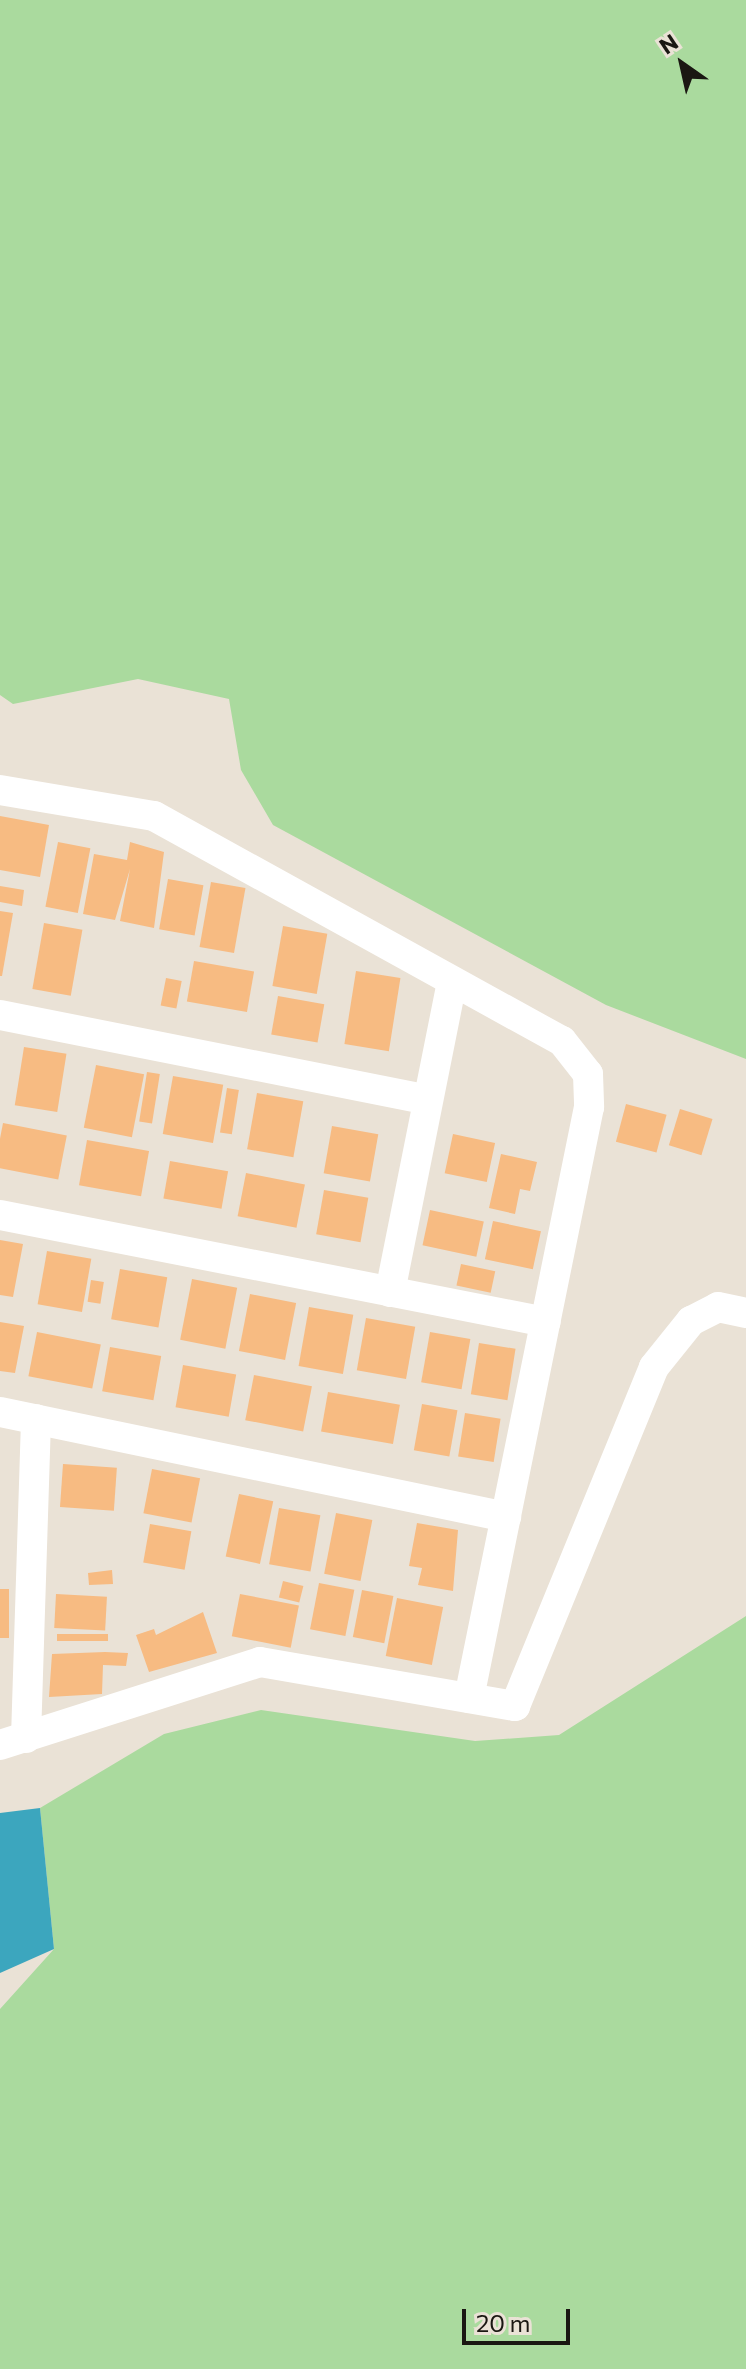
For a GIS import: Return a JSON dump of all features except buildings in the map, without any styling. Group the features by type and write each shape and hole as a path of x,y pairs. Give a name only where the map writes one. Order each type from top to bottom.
{"street":[{"path":"0,790 154,816 562,1041 588,1074 589,1107 469,1698"},
{"path":"390,1292 452,981"},
{"path":"0,1015 428,1100"},
{"path":"0,1215 546,1322"},
{"path":"36,1419 13,1742 260,1662 515,1706 654,1367 691,1321 718,1307 746,1313"},
{"path":"0,1412 506,1517"}],"green space":[{"path":"0,0 746,0 746,1059 606,1005 273,825 241,770 229,699 138,679 13,704 0,695"},
{"path":"746,1616 746,2369 0,2369 0,2009 54,1949 40,1808 164,1734 261,1710 475,1741 559,1735"}],"water":[{"path":"40,1808 54,1949 0,1973 0,1813"}]}
